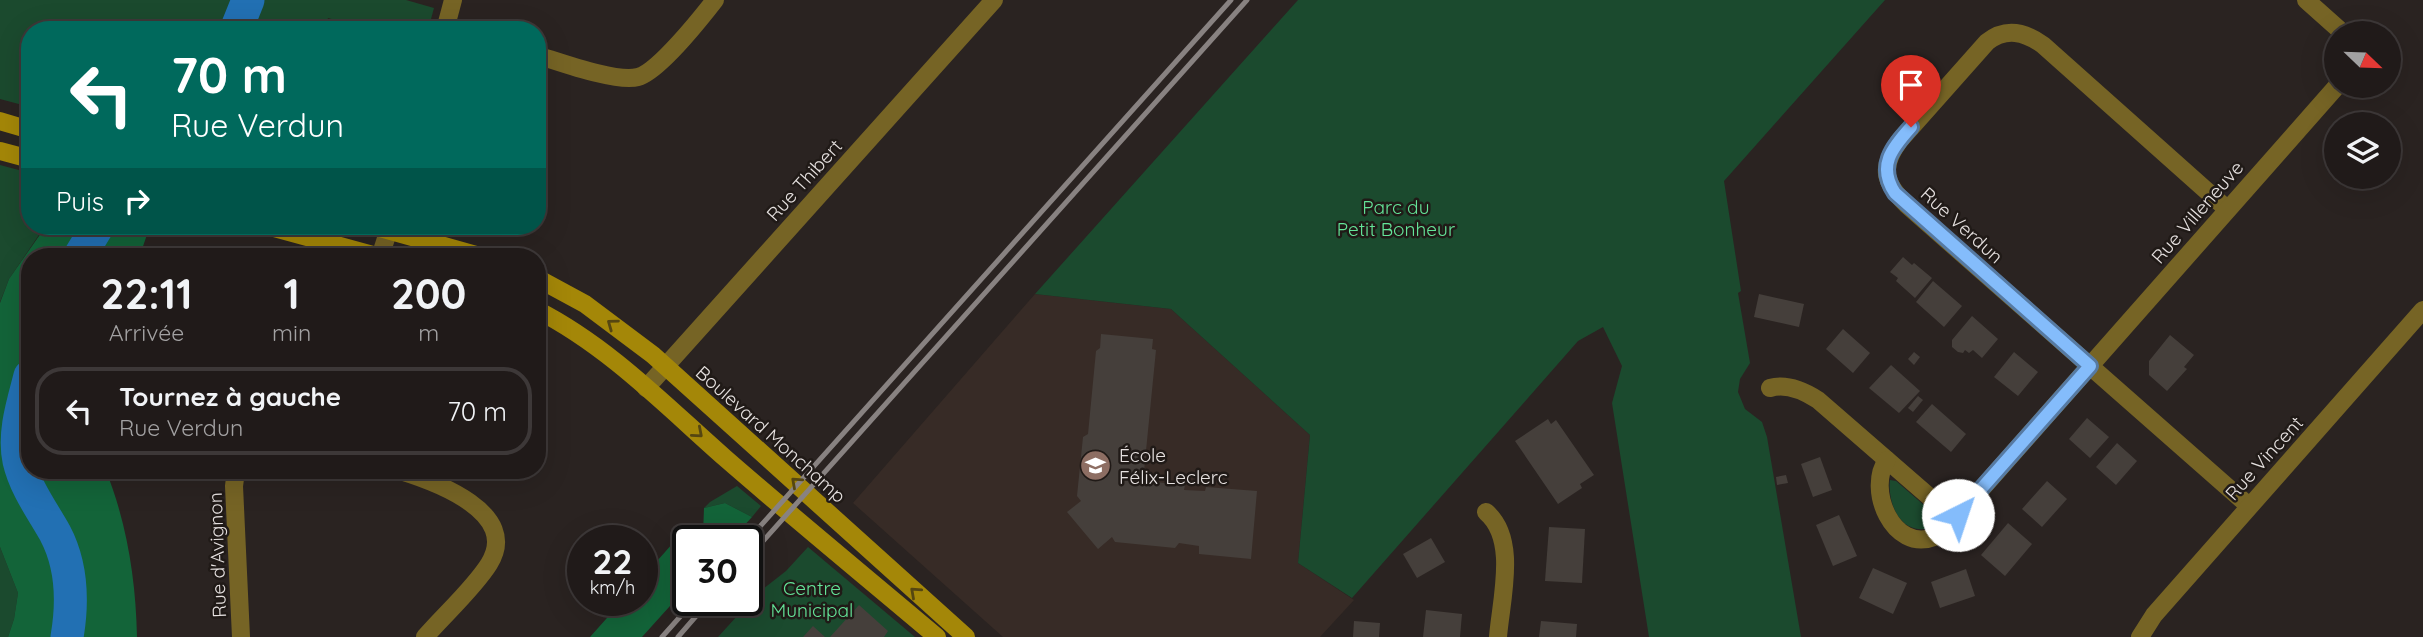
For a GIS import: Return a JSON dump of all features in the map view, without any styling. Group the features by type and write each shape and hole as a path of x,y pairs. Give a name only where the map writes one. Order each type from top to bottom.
{"street":[{"path":"447,21 453,0"},
{"path":"546,58 614,77 638,78 656,67 715,0"},
{"name":"Rue Thibert","path":"646,388 994,0"},
{"path":"2306,0 2330,21"},
{"name":"Rue Verdun","path":"2227,209 2043,45 2024,34 2014,32 1999,34 1987,42 1900,139 1886,167 1889,184 1895,193 2249,506"},
{"name":"Rue Villeneuve","path":"1887,460 1880,472 1882,501 1892,525 1901,534 1913,539 1934,537 1942,533 2326,98"},
{"path":"0,121 21,127"},
{"path":"0,151 21,157"},
{"path":"300,235 347,248"},
{"path":"410,235 453,248"},
{"name":"Boulevard Monchamp","path":"546,283 585,304 666,366 966,637"},
{"name":"Rue Vincent","path":"2140,637 2154,615 2423,310"},
{"path":"546,315 588,340 788,513 937,637"},
{"path":"1770,388 1786,387 1798,390 1818,400 1955,519"},
{"name":"Rue d'Avignon","path":"235,479 241,637"},
{"path":"421,479 445,488 470,504 491,522 496,534 495,549 489,564 425,637"},
{"path":"1486,512 1498,525 1505,543 1498,637"}],"shaded area":[{"name":"École Félix-Leclerc","path":"1035,294 1171,309 1310,435 1298,563 1354,600 1320,637 1003,637 853,503"}],"green space":[{"path":"0,0 406,0 434,8 430,21 338,21 328,18 327,21 21,21 21,105 0,99"},
{"name":"Parc du Petit Bonheur","path":"1298,0 1885,0 1724,181 1750,363 1740,379 1738,392 1745,409 1762,422 1767,437 1801,637 1649,637 1612,403 1622,366 1603,327 1578,341 1352,598 1298,563 1310,435 1171,309 1035,294"},
{"path":"0,165 21,171 21,235 39,235 30,248 21,248 21,261 9,279 0,302"},
{"path":"40,235 147,235 142,248 31,248"},
{"path":"21,262 21,479 109,479 120,511 129,552 137,637 8,637 18,593 0,547 0,303 9,279"},
{"path":"1890,480 1896,481 1933,513 1937,517 1937,525 1916,529 1900,519 1892,501"},
{"path":"737,486 761,506 752,517 725,503 704,508 710,502"},
{"path":"725,503 752,517 745,525 703,525 704,508"},
{"path":"672,544 672,604 642,637 590,637 609,616 658,616 658,560"},
{"path":"0,547 18,593 8,637 0,637"},
{"name":"Centre Municipal","path":"808,547 915,637 718,637 737,616 763,616 763,589 786,571"}],"building":[{"path":"1903,257 1932,278 1915,298 1890,272"},
{"path":"1933,281 1962,306 1944,327 1916,302"},
{"path":"1759,294 1804,304 1799,327 1754,317"},
{"path":"1972,316 1998,339 1982,358 1973,350 1969,353 1965,350 1963,353 1952,347 1952,340"},
{"path":"1843,329 1870,353 1853,373 1826,349"},
{"path":"1101,334 1153,339 1152,349 1156,350 1144,471 1154,482 1185,485 1184,490 1205,491 1206,487 1257,491 1251,559 1199,554 1199,546 1179,543 1175,548 1115,542 1112,537 1098,549 1067,512 1081,501 1077,496 1083,437 1088,434 1096,351 1100,348"},
{"path":"2170,335 2194,355 2184,367 2187,369 2167,391 2149,375 2149,361"},
{"path":"1914,352 1920,357 1914,365 1908,359"},
{"path":"2014,352 2038,372 2018,396 1994,377"},
{"path":"1891,365 1920,391 1899,413 1869,388"},
{"path":"1918,396 1923,400 1913,412 1908,408"},
{"path":"1932,404 1966,434 1951,452 1916,422"},
{"path":"2087,418 2109,437 2090,458 2069,439"},
{"path":"1548,419 1551,424 1556,420 1594,475 1580,484 1582,488 1558,504 1515,441"},
{"path":"2117,443 2137,461 2116,485 2096,467"},
{"path":"1820,457 1832,490 1813,497 1801,464"},
{"path":"1786,475 1788,483 1777,485 1776,477"},
{"path":"2047,481 2067,499 2042,527 2022,509"},
{"path":"1839,515 1857,556 1833,566 1816,525"},
{"path":"2008,523 2032,544 2005,576 1981,555"},
{"path":"1549,527 1585,529 1582,583 1545,581"},
{"path":"1431,538 1445,562 1417,578 1403,554"},
{"path":"1873,568 1907,583 1893,614 1859,598"},
{"path":"1966,569 1975,596 1940,608 1931,582"},
{"path":"859,605 888,631 884,637 830,637"},
{"path":"1426,610 1462,614 1460,637 1423,637"},
{"path":"1354,621 1380,623 1379,637 1353,637"},
{"path":"1541,621 1577,624 1576,637 1539,637"},
{"path":"813,626 825,637 803,637"}],"waterway":[{"path":"240,21 248,0"},
{"path":"85,248 92,235"},
{"path":"21,414 17,440 21,467"},
{"path":"25,479 55,533 65,558 70,584 67,637"}],"railway":[{"path":"761,525 1231,0"},
{"path":"763,541 1247,0"},
{"path":"662,637 681,616"},
{"path":"678,637 696,616"}],"place":[{"name":"École Félix-Leclerc","path":"1096,466"}],"route":[{"path":"1911,127 1893,149 1886,167 1889,184 1895,193 2090,366 1958,515"}]}
